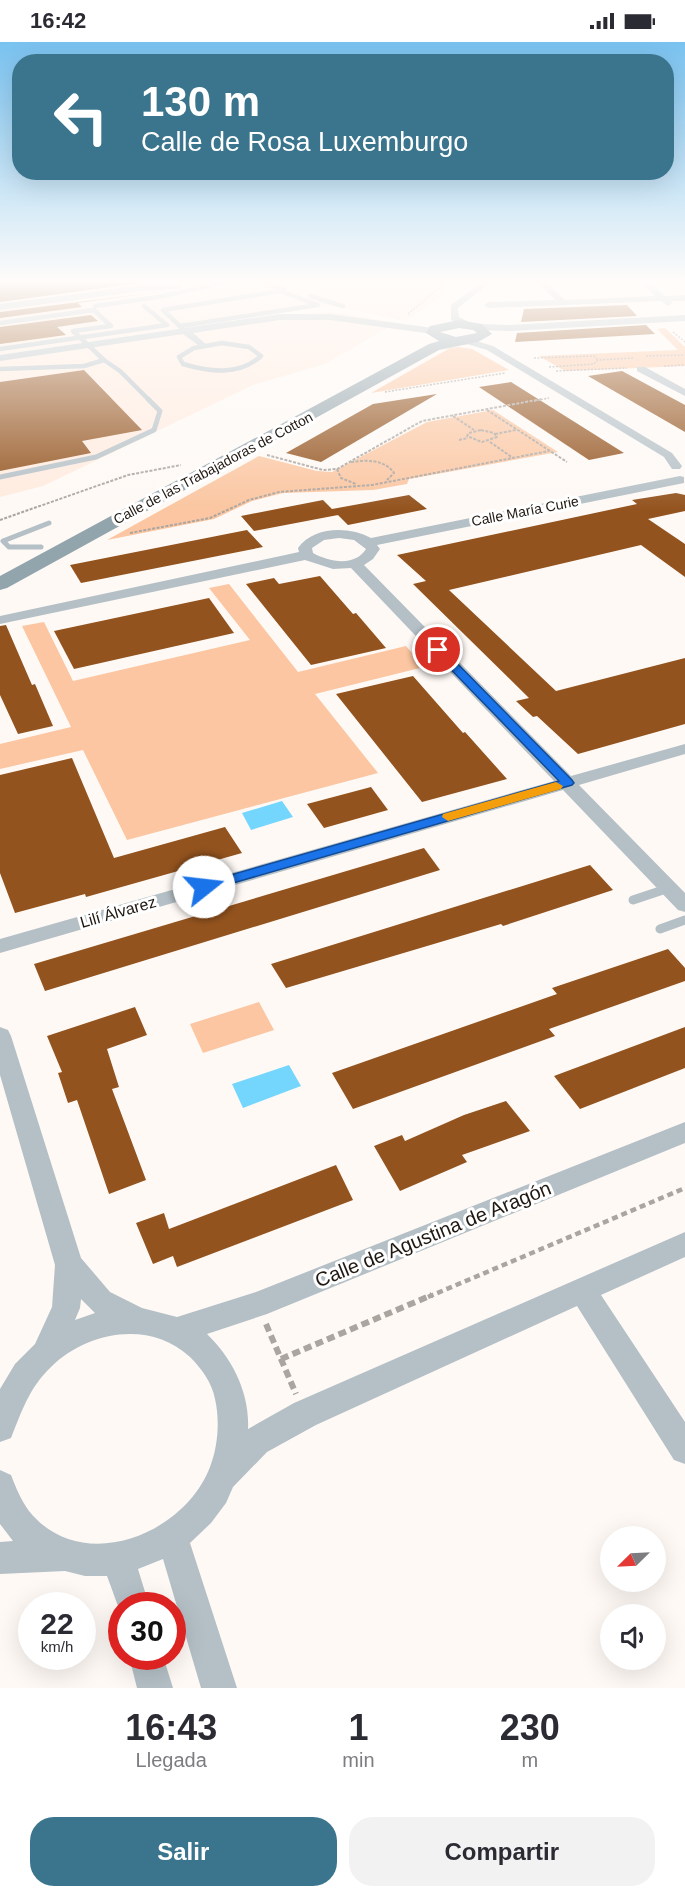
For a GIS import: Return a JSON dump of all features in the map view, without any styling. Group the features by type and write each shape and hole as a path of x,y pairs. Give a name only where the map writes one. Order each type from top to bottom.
{"street":[{"name":"Calle de las Trabajadoras de Cotton","path":"0,569 393,358"},
{"name":"Calle de las Trabajadoras de Cotton","path":"0,584 416,358"},
{"path":"511,358 543,369 674,446"},
{"path":"516,358 567,395 668,455 680,464 673,472 682,482"},
{"path":"641,369 685,393"},
{"name":"Calle María Curie","path":"370,542 682,482"},
{"path":"324,535 350,535 370,542 373,549 371,555 354,563 331,564 313,559 307,555 305,548 308,543 324,535"},
{"path":"0,620 307,555"},
{"path":"354,563 685,905"},
{"path":"0,605 12,610 34,612"},
{"name":"Lilí Álvarez","path":"0,946 685,748"},
{"path":"0,1036 69,1265 66,1308 46,1352"},
{"name":"Calle de Agustina de Aragón","path":"178,1330 257,1305 685,1132"},
{"path":"0,1558 65,1556 100,1561 138,1554 172,1537 201,1511 221,1479 256,1442 305,1414 685,1244"},
{"path":"69,1265 100,1301 137,1320"},
{"path":"582,1290 685,1449"},
{"path":"0,1426 5,1401 26,1373 46,1352 75,1333 105,1322 137,1320 158,1323 178,1330 204,1348 223,1374 233,1407 232,1443 221,1479"},
{"path":"0,1486 8,1509 32,1538 65,1556"},
{"path":"172,1537 219,1688"},
{"path":"118,1558 128,1592"},
{"path":"150,1670 155,1688"}],"lane":[{"path":"0,477 96,457 154,430 160,411 128,378 102,358"},
{"path":"179,358 183,364 197,369 218,371 239,369 255,363 260,358"},
{"path":"0,369 84,366 104,360"},
{"path":"9,547 3,541 49,524"},
{"path":"0,551 9,547 41,547"},
{"path":"633,900 669,888"},
{"path":"660,928 685,920"}],"path":[{"path":"340,399 525,364 578,358"},
{"path":"543,369 594,364 598,360 621,358"},
{"path":"662,366 685,365"},
{"path":"543,369 627,368"},
{"path":"247,450 323,470 337,469 422,421 567,395"},
{"path":"486,409 567,462"},
{"path":"452,415 475,431 495,434 516,429"},
{"path":"468,438 467,434 475,431"},
{"path":"489,441 497,437 495,434"},
{"path":"391,437 399,439"},
{"path":"459,440 468,438 489,441 513,458"},
{"path":"120,535 210,518 249,500 279,492 363,486 549,451"},
{"path":"348,463 366,461 387,465 394,473 392,477 381,483"},
{"path":"0,520 73,497 128,475 200,462"},
{"path":"337,469 341,478 363,486"},
{"path":"281,1359 685,1188"},
{"path":"257,1305 305,1414"}],"shaded area":[{"path":"0,358 336,358 325,364 253,385 43,486 0,497"},
{"path":"433,358 488,358 509,370 371,393"},
{"path":"542,358 685,358 685,366 565,371"},
{"path":"493,410 558,452 409,479 407,484 373,490 283,493 252,501 214,519 107,540 259,456 317,471 332,472 427,422"},
{"path":"229,584 298,672 406,646 424,667 315,694 378,773 127,840 83,750 0,769 0,744 71,727 22,626 44,622 73,681 250,640 209,588"},
{"path":"259,1002 274,1030 203,1053 190,1024"}],"water":[{"path":"282,801 293,817 251,830 242,813"},
{"path":"289,1065 301,1086 243,1108 232,1084"}],"building":[{"path":"84,370 142,430 82,441 91,453 0,471 0,382"},
{"path":"622,371 685,405 685,432 588,376"},
{"path":"511,382 624,453 589,460 479,387"},
{"path":"437,394 321,462 286,453 373,404"},
{"path":"676,493 685,495 685,511 648,519 685,544 685,577 641,545 449,590 556,691 685,658 685,724 578,754 537,716 533,717 516,701 529,698 413,584 426,581 397,555 637,504 632,500"},
{"path":"409,495 427,509 348,525 338,515 254,531 241,516 323,500 332,509"},
{"path":"247,530 263,547 81,583 70,565"},
{"path":"320,576 386,648 311,665 246,584 274,578 279,584"},
{"path":"209,598 234,633 74,669 54,631"},
{"path":"6,625 53,726 18,734 0,695 0,626"},
{"path":"413,676 507,779 422,802 336,694"},
{"path":"72,758 114,858 225,827 242,853 86,897 85,894 15,913 0,873 0,775"},
{"path":"371,787 388,810 324,828 307,804"},
{"path":"424,848 440,870 45,991 34,964"},
{"path":"590,865 613,890 503,926 501,924 286,988 271,964"},
{"path":"668,949 685,968 685,981 549,1029 555,1036 353,1109 332,1073 557,994 552,988"},
{"path":"135,1007 147,1035 107,1049 119,1087 112,1089 146,1180 109,1194 77,1100 68,1103 58,1073 62,1072 47,1036"},
{"path":"685,1027 685,1068 580,1109 554,1076"},
{"path":"506,1101 530,1131 462,1155 467,1162 400,1191 374,1146 402,1135 405,1141 464,1115"},
{"path":"336,1165 353,1200 177,1267 173,1256 153,1264 136,1223 164,1213 169,1229"}],"slow traffic":[{"path":"448,817 556,786"}],"route":[{"path":"204,887 567,783 438,650"}]}
